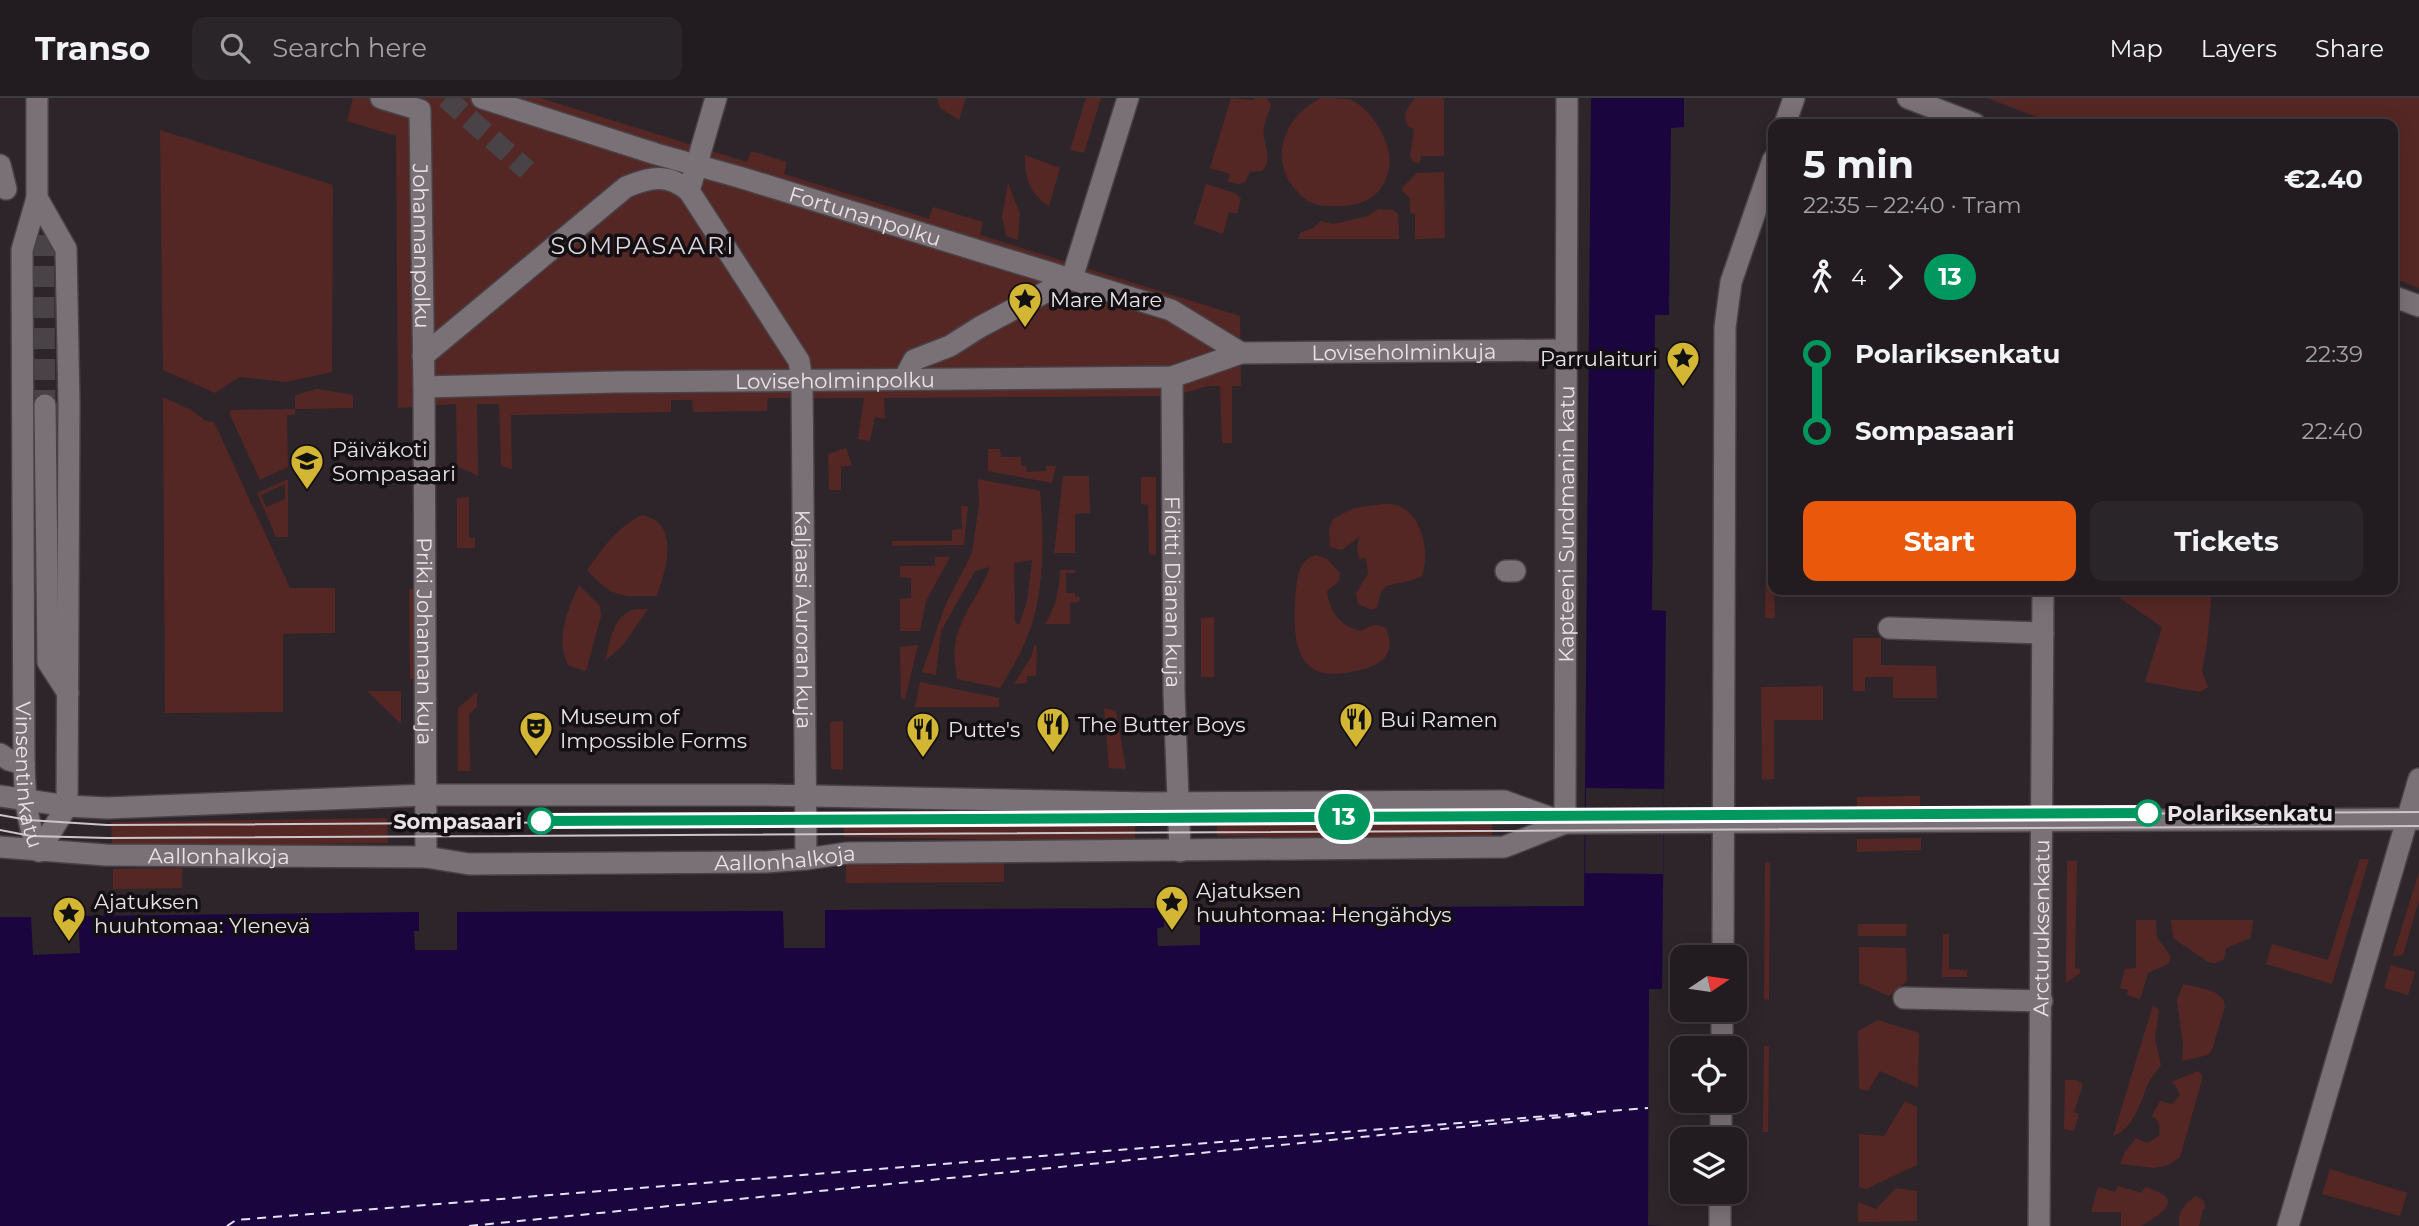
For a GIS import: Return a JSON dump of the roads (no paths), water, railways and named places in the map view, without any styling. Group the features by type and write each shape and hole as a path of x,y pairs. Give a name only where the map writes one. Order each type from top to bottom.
{"street":[{"name":"Vinsentinkatu","path":"37,98 37,198 22,250 25,800 32,836 39,851"},
{"name":"Johannanpolku","path":"381,98 420,110 425,425"},
{"name":"Fortunanpolku","path":"482,98 1171,310 1247,353"},
{"path":"424,356 626,187 643,179 657,177 671,179 689,191 716,98"},
{"path":"904,379 914,360 950,346 1072,278 1128,98"},
{"name":"Kapteeni Sundmanin katu","path":"1567,98 1566,350 1575,823"},
{"path":"1787,119 1794,98"},
{"path":"1908,98 1962,119"},
{"path":"0,165 6,189"},
{"path":"1723,945 1725,327 1731,282 1768,175"},
{"name":"Kaljaasi Auroran kuja","path":"689,191 799,361 803,419 806,859"},
{"name":"Vinsentinkatu","path":"37,198 66,249 69,404 67,806 39,851"},
{"path":"2398,298 2419,306"},
{"name":"Loviseholminkuja","path":"1247,353 1566,350"},
{"name":"Loviseholminpolku","path":"424,387 1172,377 1247,353"},
{"name":"Flöitti Dianan kuja","path":"1172,377 1174,693 1180,851"},
{"path":"45,405 48,662 68,693"},
{"name":"Priki Johannan kuja","path":"425,425 425,857"},
{"name":"Arcturuksenkatu","path":"2039,1226 2043,595"},
{"path":"1889,628 2043,633"},
{"path":"24,692 48,662"},
{"path":"0,754 24,764"},
{"path":"2288,1226 2413,819 2419,779"},
{"name":"Aallonhalkoja","path":"0,796 67,806 107,808 426,794 806,795 1179,804 1504,801 1575,823 2413,819"},
{"name":"Aallonhalkoja","path":"0,847 106,855 425,857 469,864 766,862 847,853 1504,847 1575,823"},
{"path":"1904,998 2042,1001"},
{"path":"1720,1204 1720,1226"}],"tunnel":[{"path":"446,98 527,170"},
{"path":"43,204 45,405"}],"tram line":[{"path":"0,815 28,820 107,825 2419,812"},
{"name":"13","path":"541,821 2148,813"},
{"path":"0,830 31,836 108,838 2419,826"}],"place":[{"name":"Mare Mare","path":"1025,329"},
{"name":"Parrulaituri","path":"1683,388"},
{"name":"Päiväkoti Sompasaari","path":"307,491"},
{"name":"Bui Ramen","path":"1356,749"},
{"name":"The Butter Boys","path":"1053,754"},
{"name":"Museum of Impossible Forms","path":"536,758"},
{"name":"Putte's","path":"923,759"},
{"name":"Polariksenkatu","path":"2148,813"},
{"name":"Sompasaari","path":"541,821"},
{"name":"Ajatuksen huuhtomaa: Hengähdys","path":"1172,932"},
{"name":"Ajatuksen huuhtomaa: Ylenevä","path":"69,943"}],"district":[{"name":"SOMPASAARI","path":"643,245"}]}
